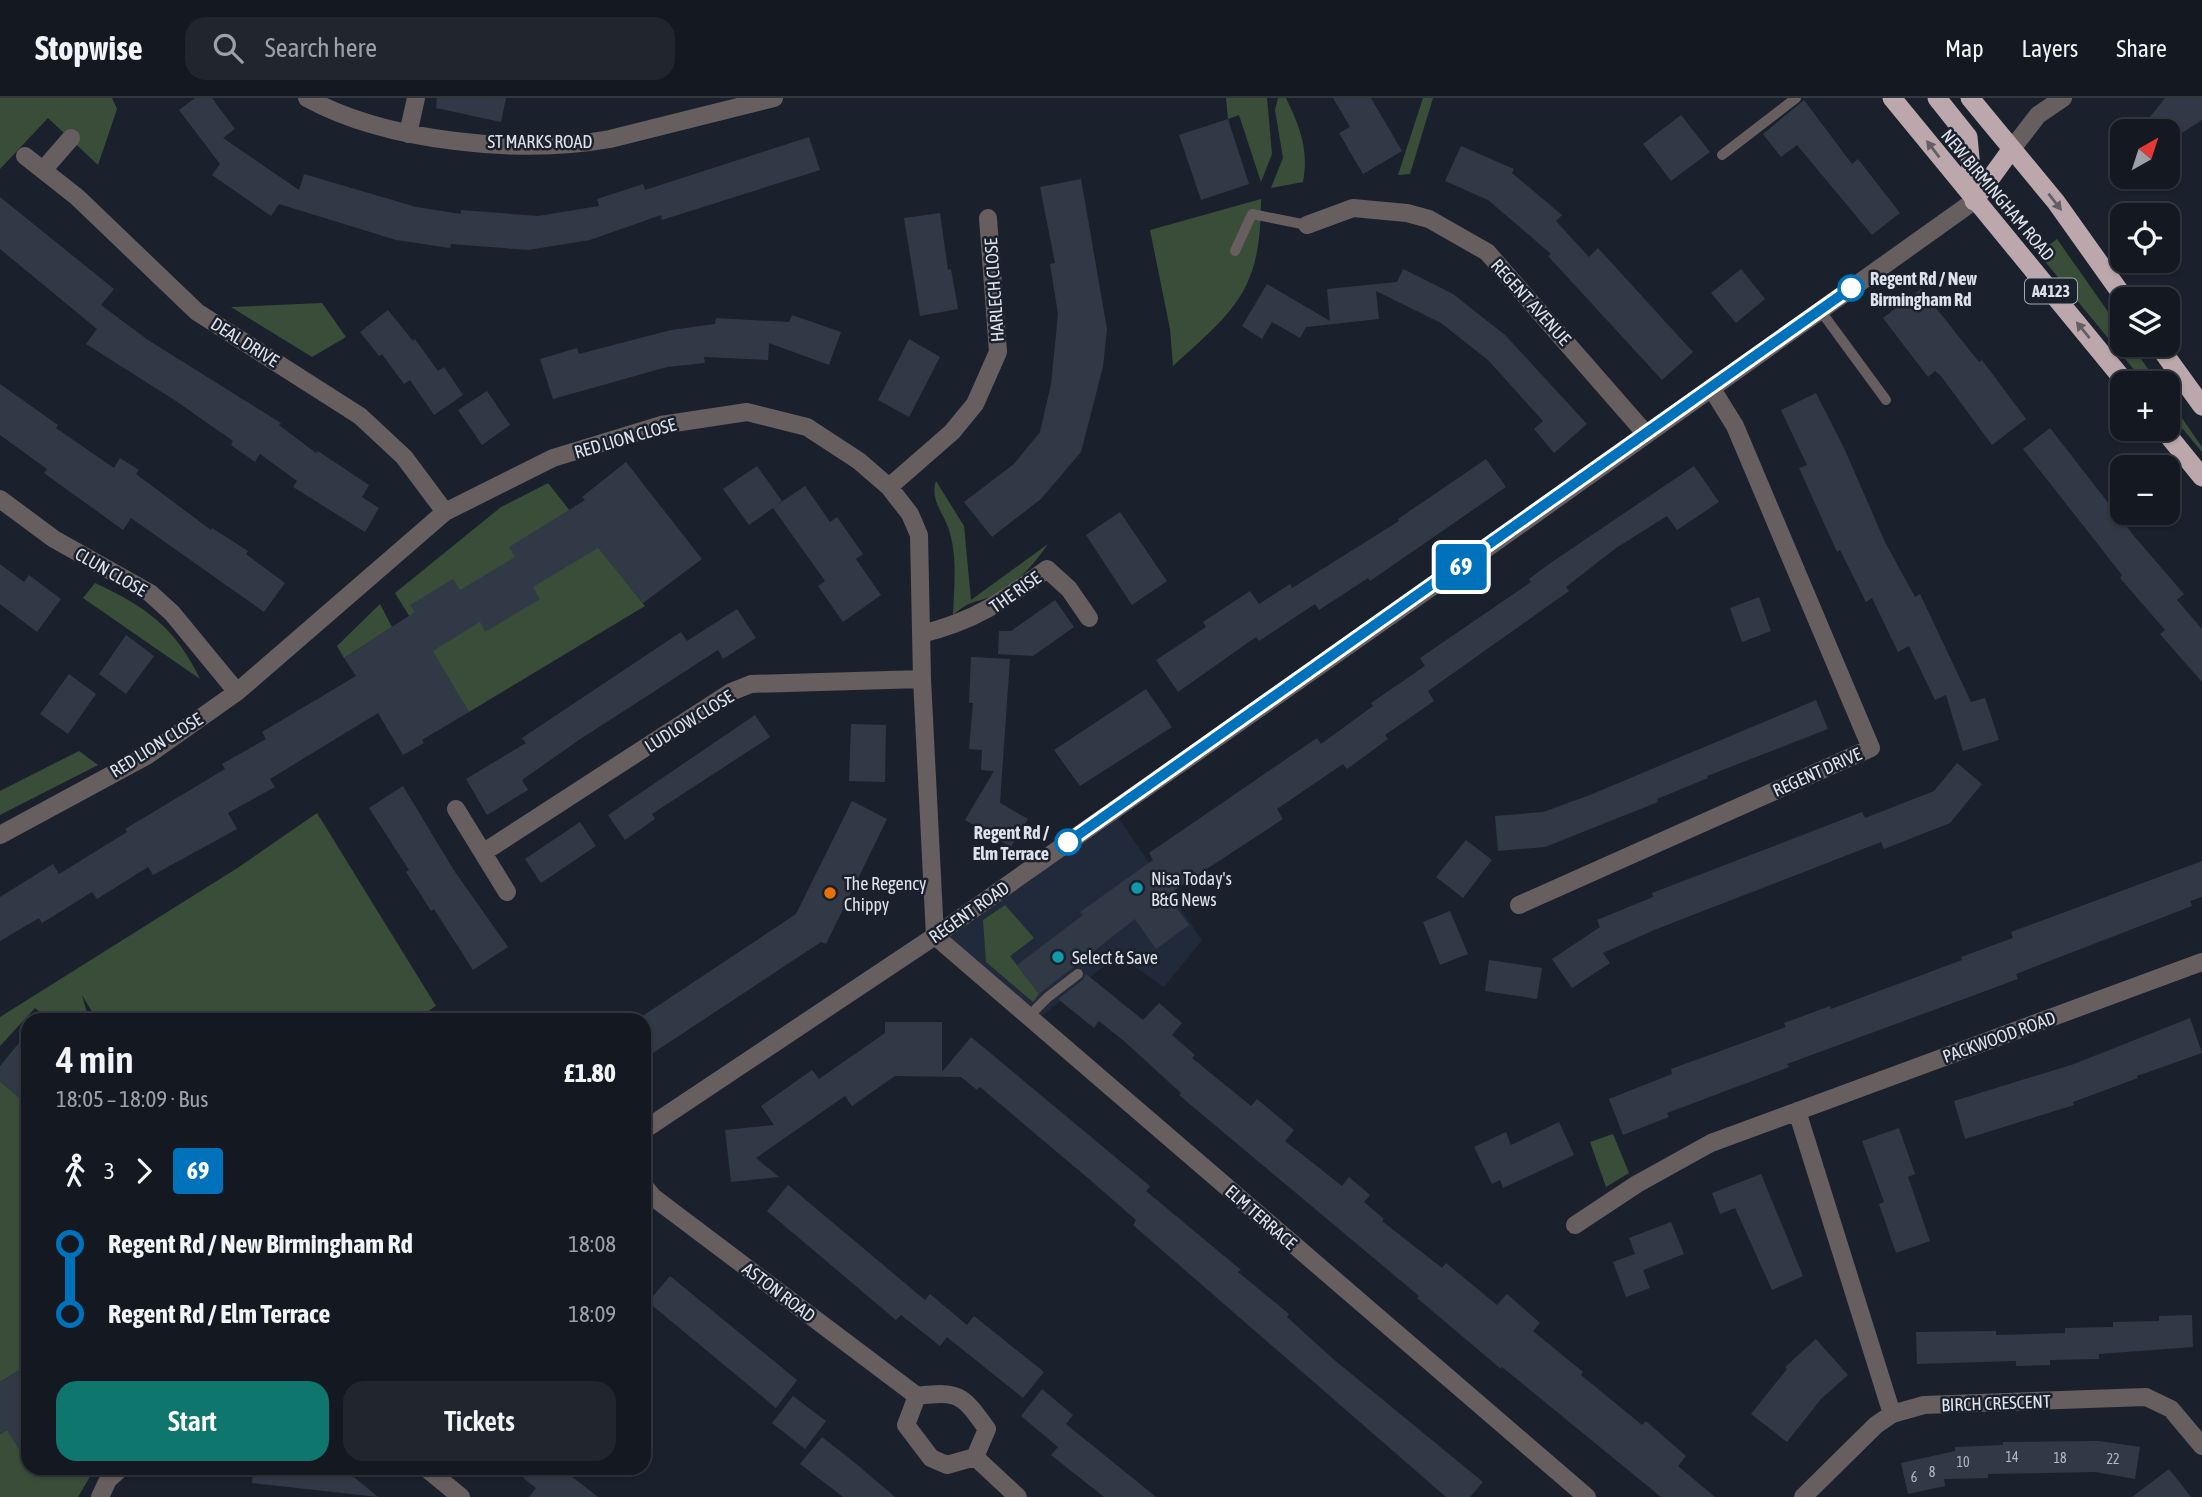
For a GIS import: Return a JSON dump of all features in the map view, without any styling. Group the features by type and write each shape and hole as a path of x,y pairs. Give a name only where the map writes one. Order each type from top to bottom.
{"highway":[{"name":"NEW BIRMINGHAM ROAD","path":"1892,98 2116,371"},
{"path":"1937,98 1968,137 1974,201"},
{"name":"NEW BIRMINGHAM ROAD","path":"1970,98 2056,202 2116,287"},
{"path":"1974,201 2011,150"},
{"path":"2167,357 2202,406"},
{"path":"2173,441 2202,477"}],"street":[{"name":"ST MARKS ROAD","path":"307,98 367,124 408,134 509,144 584,144 645,132 774,98"},
{"path":"408,134 416,98"},
{"path":"2011,150 2038,114 2063,98"},
{"path":"44,169 71,138"},
{"name":"DEAL DRIVE","path":"25,156 44,169 197,312 360,416 404,457 445,512"},
{"name":"REGENT ROAD","path":"651,1125 935,936 1712,389 1974,201"},
{"name":"REGENT AVENUE","path":"1307,225 1353,208 1407,213 1429,219 1488,252 1646,434"},
{"name":"HARLECH CLOSE","path":"889,488 960,423 975,404 998,352 988,218"},
{"name":"REGENT DRIVE","path":"1519,905 1871,748 1735,426 1712,389"},
{"name":"RED LION CLOSE","path":"0,835 148,755 237,692 445,512 553,458 661,425 747,412 807,427 859,461 889,488 910,514 919,535 922,679 935,936"},
{"name":"CLUN CLOSE","path":"0,499 54,539 150,593 172,613 237,692"},
{"name":"THE RISE","path":"921,634 951,627 991,610 1047,569 1069,589 1089,618"},
{"name":"LUDLOW CLOSE","path":"484,852 731,692 751,684 922,679"},
{"path":"456,809 507,892"},
{"name":"ELM TERRACE","path":"935,936 1587,1497"},
{"name":"PACKWOOD ROAD","path":"1575,1225 1637,1184 1711,1143 2202,962"},
{"path":"1797,1111 1892,1415"},
{"name":"ASTON ROAD","path":"651,1195 916,1396"},
{"path":"949,1392 966,1399 987,1429 975,1457 947,1465 930,1458 906,1425 916,1396 949,1392"},
{"name":"BIRCH CRESCENT","path":"1803,1497 1854,1444 1892,1415 1924,1405 2146,1397 2171,1409 2200,1439"},
{"path":"975,1457 1018,1497"},
{"path":"100,1497 113,1475"},
{"path":"434,1475 461,1497"}],"lane":[{"path":"1722,155 1796,98"},
{"path":"1235,251 1252,214 1307,225"},
{"path":"1820,310 1886,400"},
{"path":"1028,1017 1048,997 1079,974"}],"shaded area":[{"path":"1113,810 1202,940 1164,987 1118,955 1034,1022 935,936"}],"green space":[{"path":"0,98 112,98 117,109 98,165 48,118 0,169"},
{"path":"1226,98 1267,98 1272,154 1261,182 1239,115 1228,119"},
{"path":"1278,98 1286,98 1299,129 1305,170 1303,182 1271,188 1283,158 1275,110"},
{"path":"1423,98 1433,98 1410,174 1398,175"},
{"path":"1261,199 1256,255 1250,277 1241,295 1214,328 1173,366 1170,329 1150,230"},
{"path":"2057,239 2110,314 2110,340 2038,253"},
{"path":"322,303 346,337 312,357 231,307"},
{"path":"2124,357 2140,357 2149,371 2135,371"},
{"path":"2180,415 2202,447 2202,452 2180,425"},
{"path":"936,481 964,526 971,600 1048,544 1014,582 996,594 966,605 953,615 953,548 948,527 934,494"},
{"path":"548,483 645,606 469,712 395,593 501,507"},
{"path":"95,583 157,620 191,661 200,679 83,598"},
{"path":"380,604 392,627 344,658 337,646"},
{"path":"79,751 98,765 0,815 0,791"},
{"path":"317,813 436,1006 425,1013 93,1013 82,995 87,1013 41,1013 35,1008 30,1013 21,1013 21,1023 0,1046 0,1017 239,867"},
{"path":"1005,905 1034,938 1010,956 1039,994 1033,1002 986,962 983,920"},
{"path":"0,1081 21,1099 21,1369 0,1382"},
{"path":"1613,1134 1629,1173 1606,1187 1590,1142"},
{"path":"7,1430 21,1441 21,1475 91,1475 78,1497 0,1497 0,1434"}],"building":[{"path":"195,98 212,98 235,129 223,138 299,190 304,174 416,207 461,214 461,210 538,216 599,206 597,199 643,184 645,190 809,137 820,170 662,220 661,215 590,240 528,250 451,244 450,248 396,240 279,204 271,216 212,175 220,164 179,110"},
{"path":"437,98 506,98 501,122 436,108"},
{"path":"1333,98 1371,98 1402,151 1363,174 1339,133 1350,127"},
{"path":"2165,98 2202,98 2202,120 2180,134 2180,119 2148,119"},
{"path":"1804,100 1852,164 1858,159 1900,213 1872,235 1797,145 1781,157 1763,134"},
{"path":"1681,115 1710,152 1671,181 1643,144"},
{"path":"1228,119 1249,184 1201,200 1179,135"},
{"path":"1461,146 1514,169 1512,173 1562,215 1556,221 1589,257 1598,248 1693,352 1662,380 1548,256 1551,254 1488,200 1445,181"},
{"path":"1081,179 1107,329 1103,367 1081,452 1041,499 992,537 964,502 1014,464 1040,432 1051,384 1058,314 1050,264 1055,263 1040,187"},
{"path":"0,197 114,289 101,305 148,340 281,423 279,425 316,453 318,451 369,485 362,497 379,508 365,532 293,487 297,481 260,454 255,462 231,445 233,441 176,401 86,344 97,329 0,249"},
{"path":"940,213 948,270 951,269 958,309 920,316 904,218"},
{"path":"1403,269 1453,294 1505,335 1587,424 1554,453 1534,429 1543,421 1488,360 1441,323 1376,291 1379,319 1306,327 1300,338 1272,322 1262,339 1242,326 1267,284 1330,321 1327,289 1397,282"},
{"path":"1741,269 1765,299 1736,323 1711,293"},
{"path":"1921,289 1979,362 1982,360 2026,419 1992,445 1941,376 1935,371 1928,377 1883,318"},
{"path":"388,310 413,341 415,339 438,371 444,367 463,395 434,415 410,380 404,384 382,354 379,356 360,332"},
{"path":"792,315 841,332 829,365 769,343 768,360 704,357 705,363 667,367 553,399 540,359 577,348 579,354 671,330 715,324 716,318 789,322"},
{"path":"909,339 940,357 909,417 878,400"},
{"path":"0,384 58,425 56,428 114,468 120,458 139,470 136,474 211,530 212,528 248,551 246,554 285,583 264,612 131,518 123,530 44,473 47,469 0,435"},
{"path":"487,391 510,425 482,445 458,410"},
{"path":"1816,393 1844,448 1885,542 1915,597 1920,594 1971,702 1985,698 1999,740 1963,751 1946,695 1935,700 1909,646 1898,652 1872,598 1866,602 1840,550 1837,552 1799,468 1807,465 1781,410"},
{"path":"2050,428 2110,505 2110,525 2125,525 2184,594 2177,600 2202,629 2202,682 2160,634 2165,630 2120,578 2122,575 2023,449"},
{"path":"1486,459 1506,487 1370,581 1368,578 1319,610 1315,604 1259,641 1256,637 1178,692 1156,660 1206,627 1203,622 1250,591 1259,604 1290,584 1292,588 1399,521 1398,519"},
{"path":"626,462 702,559 643,603 598,548 533,587 540,599 485,632 480,622 433,651 469,712 422,740 424,743 403,755 378,713 270,779 275,787 228,813 237,829 153,875 148,867 97,899 92,892 42,923 39,918 0,941 0,897 53,864 59,874 127,832 125,829 225,769 222,764 266,739 262,732 356,676 344,658 415,612 410,605 453,579 460,590 515,557 509,547 585,500 582,497"},
{"path":"757,466 782,501 774,507 805,486 830,522 837,517 863,554 856,559 881,595 843,622 818,586 825,581 773,508 749,525 723,489"},
{"path":"1694,466 1719,502 1677,530 1667,516 1616,548 1566,587 1569,591 1428,691 1434,701 1385,735 1388,739 1347,769 1343,764 1277,809 1283,819 1167,895 1189,925 1156,949 1135,919 1039,994 1017,965 1083,915 1080,912 1153,860 1149,853 1317,738 1321,744 1373,706 1371,703 1425,666 1420,658 1531,582 1529,579 1549,564"},
{"path":"1120,512 1167,581 1132,605 1086,535"},
{"path":"0,564 24,582 29,575 61,599 37,632 0,604"},
{"path":"1759,597 1771,631 1742,642 1730,608"},
{"path":"1055,600 1074,627 1033,656 998,654 999,631 1011,631"},
{"path":"737,609 756,638 723,659 718,650 579,740 522,780 528,790 487,815 466,779 526,743 522,738 681,632 687,641"},
{"path":"126,635 154,656 126,694 99,674"},
{"path":"971,657 1010,659 1000,803 1028,819 1011,847 965,820 994,771 981,770 982,750 969,749 973,703 969,703"},
{"path":"69,674 96,694 68,734 40,714"},
{"path":"1146,689 1172,727 1080,786 1054,750"},
{"path":"1816,700 1828,729 1707,776 1708,778 1657,799 1658,802 1545,847 1498,851 1495,816 1543,812 1590,795"},
{"path":"755,715 770,737 652,814 655,819 625,840 608,815"},
{"path":"851,724 886,725 885,782 849,781"},
{"path":"1957,763 1982,784 1950,823 1884,849 1881,842 1654,930 1603,953 1610,963 1572,988 1552,959 1600,927 1597,920 1653,897 1652,893 1862,812 1865,818 1934,791"},
{"path":"403,786 453,869 508,947 473,970 434,909 431,911 406,872 409,870 369,808"},
{"path":"852,801 887,819 826,944 821,942 651,1054 651,1013 647,1013 796,914"},
{"path":"580,822 596,846 541,883 525,859"},
{"path":"1466,840 1492,860 1463,898 1436,877"},
{"path":"2202,861 2202,897 2190,901 2192,906 2016,974 2018,979 1787,1064 1789,1067 1667,1113 1669,1117 1623,1135 1609,1099 1672,1074 1671,1069 1786,1027 1784,1023 1830,1006 1831,1009 1962,960 1961,957 2013,938 2011,932"},
{"path":"1450,911 1468,954 1440,965 1423,922"},
{"path":"1489,960 1542,968 1537,999 1485,991"},
{"path":"1086,974 1143,1020 1159,1003 1182,1023 1172,1035 1195,1055 1192,1058 1251,1106 1257,1099 1294,1130 1285,1141 1342,1186 1349,1177 1370,1195 1364,1202 1384,1219 1382,1221 1442,1268 1446,1263 1497,1305 1507,1294 1540,1323 1533,1331 1583,1372 1581,1375 1642,1425 1646,1421 1686,1456 1678,1466 1715,1497 1661,1497 1502,1367 1501,1369 1417,1298 1419,1296 1179,1095 1181,1093 1124,1041 1099,1021 1094,1028 1058,999 1083,980"},
{"path":"2190,1018 2202,1053 2073,1102 2074,1105 1965,1139 1954,1101 2074,1064"},
{"path":"885,1022 942,1022 942,1072 971,1037 1150,1186 1146,1191 1241,1270 1238,1272 1289,1314 1287,1317 1332,1358 1483,1482 1470,1497 1446,1497 1133,1225 1136,1220 1089,1179 980,1087 977,1090 961,1077 895,1076 852,1106 845,1096 756,1158 779,1177 731,1182 725,1130 774,1125 761,1106 812,1070 819,1079 885,1033"},
{"path":"21,1040 21,1099 0,1081 0,1066"},
{"path":"1559,1122 1574,1155 1503,1188 1500,1180 1492,1184 1474,1147 1506,1132 1511,1145"},
{"path":"1899,1128 1915,1174 1908,1177 1930,1241 1896,1253 1879,1204 1884,1202 1862,1141"},
{"path":"1761,1174 1803,1276 1772,1290 1735,1208 1720,1214 1712,1193"},
{"path":"788,1185 925,1300 930,1294 967,1325 974,1316 1044,1372 1023,1398 947,1337 940,1346 901,1315 896,1320 767,1211"},
{"path":"1671,1222 1684,1254 1643,1270 1650,1288 1626,1297 1613,1262 1635,1254 1629,1238"},
{"path":"670,1276 797,1380 776,1408 651,1304 651,1298"},
{"path":"2192,1315 2193,1347 2099,1354 2099,1359 2050,1360 2050,1365 2016,1366 2016,1361 1917,1364 1916,1332 1996,1331 1996,1335 2065,1333 2065,1328 2113,1327 2113,1322 2159,1321 2159,1316"},
{"path":"1816,1339 1848,1375 1821,1399 1787,1442 1751,1414 1787,1369 1785,1367"},
{"path":"21,1369 21,1453 7,1430 0,1434 0,1382"},
{"path":"1042,1389 1073,1415 1066,1424 1156,1497 1104,1497 1051,1455 1058,1447 1021,1416"},
{"path":"793,1396 826,1421 805,1449 772,1423"},
{"path":"822,1437 895,1497 843,1497 800,1464"},
{"path":"2099,1441 2140,1447 2135,1479 2095,1472 1988,1474 1988,1478 1944,1479 1945,1486 1908,1494 1901,1463 1955,1451 1955,1447 2003,1445 2003,1442"},
{"path":"2169,1469 2191,1497 2132,1497"},
{"path":"253,1475 351,1475 378,1497 252,1483"},
{"path":"520,1475 570,1475 598,1497 529,1497 536,1488"}],"bus line":[{"name":"69","path":"1068,842 1500,539 1851,288"}],"place":[{"name":"Regent Rd / New Birmingham Rd","path":"1851,288"},
{"name":"Regent Rd / Elm Terrace","path":"1068,842"},
{"name":"Nisa Today's B&G News","path":"1137,888"},
{"name":"The Regency Chippy","path":"830,893"},
{"name":"Select & Save","path":"1058,957"}]}
